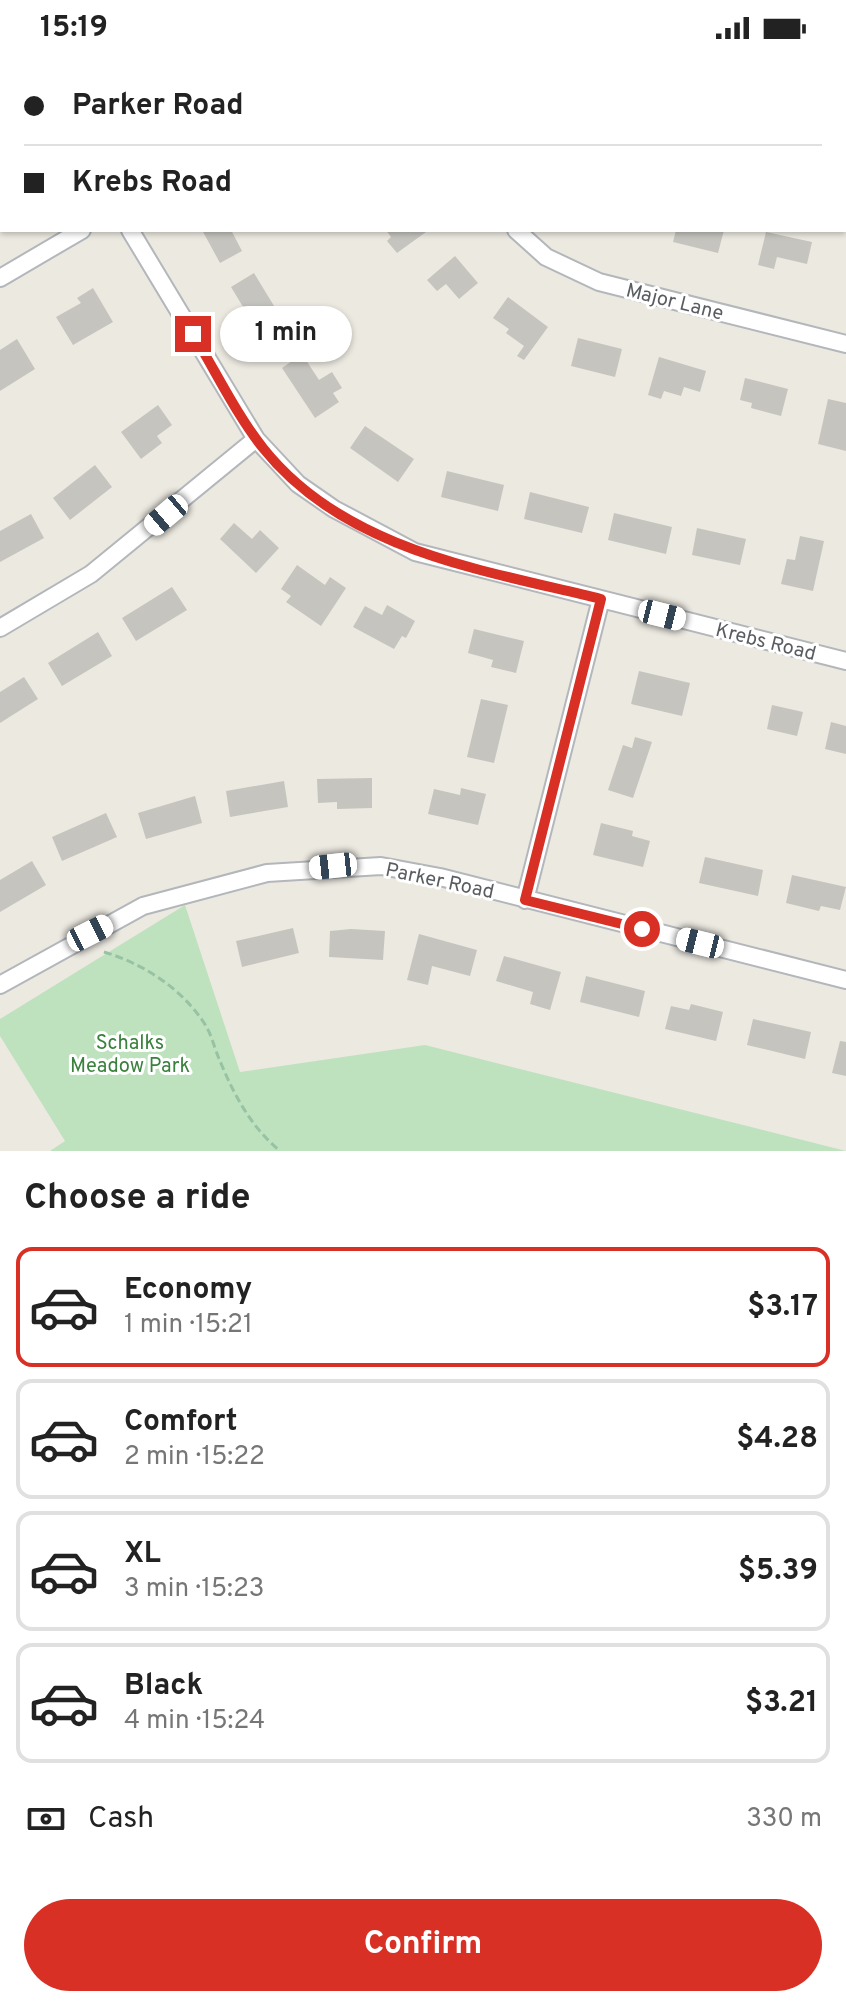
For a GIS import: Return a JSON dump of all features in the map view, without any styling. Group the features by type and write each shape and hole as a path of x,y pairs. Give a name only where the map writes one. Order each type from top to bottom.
{"street":[{"path":"0,278 79,232"},
{"name":"Krebs Road","path":"131,232 256,439 298,484 334,509 415,552 846,661"},
{"name":"Major Lane","path":"518,232 546,257 599,282 846,344"},
{"path":"0,628 121,553 256,439"},
{"path":"525,900 601,599"},
{"name":"Parker Road","path":"0,985 143,906 267,873 381,866 846,980"}],"path":[{"path":"104,952 155,974 206,1026 232,1090 256,1129 277,1150"}],"green space":[{"name":"Schalks Meadow Park","path":"185,905 240,1072 425,1045 846,1151 50,1151 65,1141 0,1036 0,1019"}],"building":[{"path":"203,232 232,232 242,251 220,263"},
{"path":"387,232 426,232 397,253 387,241 391,237"},
{"path":"676,232 723,232 718,253 673,242"},
{"path":"766,232 812,242 807,264 777,257 774,269 758,265"},
{"path":"455,256 478,283 459,299 446,284 437,291 427,280"},
{"path":"254,273 285,324 262,338 231,287"},
{"path":"93,288 113,322 73,345 56,317 81,303 77,298"},
{"path":"508,297 548,327 524,360 517,356 524,346 506,333 509,329 493,318"},
{"path":"578,338 622,349 615,377 571,366"},
{"path":"17,339 35,369 0,391 0,350"},
{"path":"302,354 319,380 332,372 342,388 333,393 339,402 315,418 282,368"},
{"path":"659,357 706,371 700,392 684,387 681,396 664,391 661,399 648,395"},
{"path":"745,378 788,389 781,416 751,408 752,403 740,400"},
{"path":"828,399 846,403 846,451 818,444"},
{"path":"158,405 172,425 157,436 162,443 141,459 121,432"},
{"path":"365,426 414,459 398,482 350,448"},
{"path":"95,465 112,487 70,520 53,498"},
{"path":"447,471 504,485 498,511 441,497"},
{"path":"530,492 589,507 582,533 524,519"},
{"path":"614,513 672,527 666,554 608,540"},
{"path":"31,514 44,538 0,562 0,531"},
{"path":"234,523 252,539 260,530 279,548 256,573 220,539"},
{"path":"697,528 746,539 740,565 692,555"},
{"path":"800,536 824,541 813,591 781,584 787,559 795,560"},
{"path":"297,565 325,585 330,577 346,588 321,626 286,602 291,596 281,589"},
{"path":"172,587 187,610 136,641 122,618"},
{"path":"387,605 415,621 406,638 402,636 394,649 353,627 365,606 382,615"},
{"path":"474,629 524,641 516,673 491,667 493,660 468,653"},
{"path":"98,632 112,656 62,686 48,663"},
{"path":"639,671 690,683 682,716 631,704"},
{"path":"24,677 38,699 0,723 0,692"},
{"path":"481,699 508,705 494,763 467,757"},
{"path":"772,705 803,712 797,736 767,729"},
{"path":"831,722 846,726 846,754 825,749"},
{"path":"635,737 652,742 633,798 608,790 623,745 632,748"},
{"path":"372,778 372,808 337,809 337,802 318,803 317,779"},
{"path":"284,781 288,807 230,817 226,791"},
{"path":"461,788 486,794 478,825 428,814 434,789 460,795"},
{"path":"195,796 202,823 146,839 138,813"},
{"path":"106,813 117,837 62,861 52,837"},
{"path":"601,823 633,831 632,836 650,841 643,867 593,855"},
{"path":"705,857 763,870 758,896 699,883"},
{"path":"32,861 46,885 0,912 0,880"},
{"path":"792,875 846,887 840,910 821,906 819,911 786,903"},
{"path":"293,928 299,953 242,967 236,941"},
{"path":"330,931 385,931 383,960 329,957"},
{"path":"419,934 477,950 470,976 432,966 428,985 407,980"},
{"path":"504,956 561,972 550,1010 530,1004 533,992 496,981"},
{"path":"586,976 645,991 639,1017 580,1002"},
{"path":"691,1004 723,1012 716,1041 665,1029 671,1006 689,1010"},
{"path":"753,1019 811,1032 805,1059 747,1045"},
{"path":"840,1041 846,1042 846,1076 832,1073"}],"route":[{"path":"193,334 265,451 298,484 334,509 415,552 601,599 525,900 642,929"}]}
